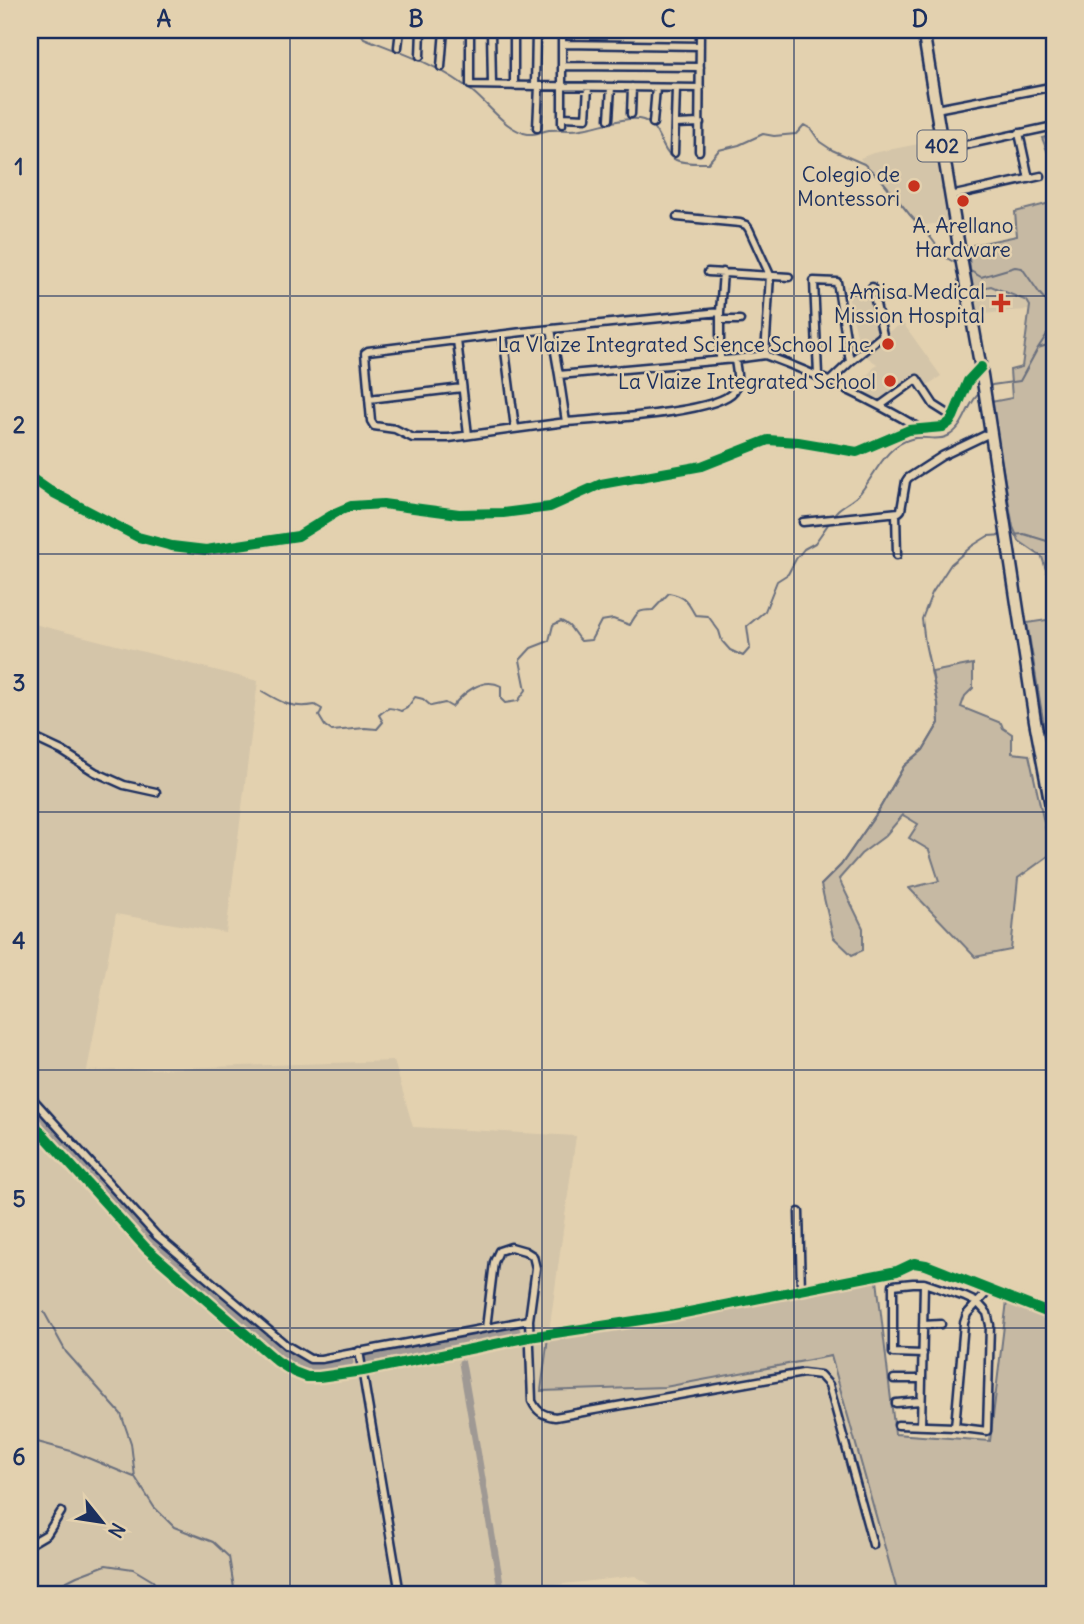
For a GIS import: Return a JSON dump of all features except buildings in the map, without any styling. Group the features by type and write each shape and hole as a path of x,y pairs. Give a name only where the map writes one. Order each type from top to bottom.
{"main road":[{"name":"402","path":"923,31 981,367 1035,721 1054,822"}],"street":[{"path":"398,47 400,30"},
{"path":"420,56 421,30"},
{"path":"441,66 444,30"},
{"path":"470,30 471,85 700,88"},
{"path":"491,30 492,85"},
{"path":"513,30 514,86"},
{"path":"536,30 537,128"},
{"path":"562,30 562,120 586,118 588,87"},
{"path":"699,151 700,30"},
{"path":"923,31 1034,33 1039,30"},
{"path":"563,44 700,46"},
{"path":"563,66 700,67"},
{"path":"609,119 611,87"},
{"path":"936,109 1050,87"},
{"path":"631,114 632,88"},
{"path":"653,123 656,88"},
{"path":"674,153 676,88"},
{"path":"676,124 700,124"},
{"path":"942,150 1054,126"},
{"path":"1020,133 1029,179"},
{"path":"950,196 1041,176"},
{"path":"677,217 746,225 749,229 770,275 765,355"},
{"path":"708,272 789,277"},
{"path":"720,360 723,272"},
{"path":"818,375 814,281 837,282 850,362"},
{"path":"830,381 883,335 872,287"},
{"path":"735,359 737,381 731,394 722,400 674,412 566,422 449,438 413,438 395,429 374,426 371,421 365,353 551,329 720,316 740,320"},
{"path":"551,329 566,422"},
{"path":"503,335 515,428"},
{"path":"457,340 468,435"},
{"path":"559,375 765,355 818,375 881,405 921,429"},
{"path":"30,477 50,491 138,537 172,546 206,550 298,536 351,506 383,504 459,513 503,513 550,507 601,484 702,466 768,440 857,452 909,430 943,427 953,417 968,381 981,367"},
{"path":"881,405 917,379 934,405 953,417"},
{"path":"369,399 462,388"},
{"path":"803,522 896,513 901,510 908,478 942,456 990,433"},
{"path":"896,513 897,555"},
{"path":"30,736 124,785 156,792"},
{"path":"30,1096 156,1235 286,1345 310,1359 529,1320"},
{"path":"30,1120 146,1248 277,1361 307,1377 363,1371 529,1337 661,1317 897,1271 915,1264 937,1269 1054,1315"},
{"path":"47,1138 58,1128"},
{"path":"799,1213 801,1290"},
{"path":"486,1328 494,1262 499,1251 511,1247 533,1256 536,1268 529,1320 532,1401 543,1415 555,1417 803,1373 820,1375 829,1385 873,1545"},
{"path":"921,1426 924,1283"},
{"path":"898,1426 955,1427 986,1431 990,1325 987,1313 978,1303 924,1283 893,1285 893,1353 923,1354"},
{"path":"955,1427 964,1323 967,1314 990,1289"},
{"path":"923,1325 941,1324"},
{"path":"359,1352 400,1594"},
{"path":"894,1379 921,1379"},
{"path":"896,1403 920,1401"},
{"path":"30,1544 47,1534 61,1512"}],"shaded area":[{"path":"1054,135 1054,168 1042,138"},
{"name":"Colegio de Montessori","path":"933,141 947,222 920,226 860,158"},
{"path":"1054,202 1054,271 1049,281 1054,288 1054,565 1047,573 1042,557 1019,541 1013,527 991,402 1012,398 1010,370 1022,367 1030,306 1027,301 991,286 972,290 968,246 1017,236 1015,212"},
{"name":"La Vlaize Integrated Science School Inc.","path":"846,286 872,287 883,335 903,323 941,376 923,388 918,380 881,405 853,392 877,364 861,353"},
{"name":"Amisa Medical Mission Hospital","path":"991,286 1027,301 1030,310 976,315 972,290"},
{"path":"1053,619 1054,741 1046,738 1027,623"},
{"path":"30,623 258,681 226,933 116,914 87,1071 394,1061 413,1127 576,1136 541,1391 665,1387 831,1356 898,1594 668,1594 635,1576 502,1591 502,1594 30,1594"},
{"path":"973,664 973,688 965,696 961,707 1001,723 1003,728 1012,734 1012,753 1029,755 1051,854 1018,878 1011,950 975,957 909,888 939,881 929,850 909,838 918,824 903,815 885,836 861,854 839,879 863,928 863,950 852,955 833,937 821,885 841,865 877,813 904,766 923,750 939,723 932,672"},
{"path":"877,1280 895,1434 990,1441 1007,1301 1054,1321 1054,1594 898,1594 831,1356 665,1387 541,1391 548,1337 710,1313"}],"waterway":[{"path":"359,30 364,38 448,75 473,92 505,123 528,134 549,130 577,130 621,120 643,120 654,128 671,157 687,163 708,163 719,150 739,145 763,134 796,134 804,125 811,129 820,142 864,164 881,179 945,257 959,265"},
{"path":"967,269 981,277 1015,267 1022,268 1054,310"},
{"path":"1038,348 1054,318"},
{"path":"988,388 1020,381 1038,348 1054,343"},
{"path":"832,518 837,510 860,493 894,448 911,439 948,436 959,427 980,393"},
{"path":"262,691 287,704 315,705 322,709 319,716 332,731 377,729 383,722 379,715 382,712 389,708 401,711 407,708 415,697 423,699 431,706 445,703 452,707 462,696 487,683 501,686 501,699 505,703 518,701 526,690 520,660 531,648 549,641 553,625 561,621 570,627 581,641 591,640 601,621 613,619 630,625 638,613 653,610 669,593 685,600 695,615 708,616 719,631 722,641 730,650 743,656 750,648 747,626 765,611 777,581 788,574 804,549 815,543 829,523"},
{"path":"1010,535 1024,534 1047,541 1054,537"},
{"path":"821,885 841,865 877,813 904,766 923,750 939,723 938,703 922,619 932,593 951,564 972,546 988,536 1004,535"},
{"path":"30,1107 152,1241 282,1352 307,1366 350,1362"},
{"path":"44,1312 66,1352 121,1414 131,1443 135,1477 154,1507 174,1527 213,1542 229,1557 235,1594"},
{"path":"365,1359 517,1331"},
{"path":"462,1363 502,1594"},
{"path":"30,1440 71,1451 134,1477"},
{"path":"46,1594 77,1576 106,1565 133,1569 153,1581 161,1594"}],"cycle path":[{"path":"30,477 50,491 138,537 172,546 206,550 298,536 351,506 383,504 459,514 503,513 550,507 601,484 702,466 768,440 857,452 909,430 943,427 953,417 968,381 981,367"},
{"path":"30,1120 146,1248 277,1361 307,1377 363,1371 529,1337 674,1315 897,1271 914,1263 926,1265 1054,1315"}],"place":[{"name":"Colegio de Montessori","path":"914,186"},
{"name":"A. Arellano Hardware","path":"963,201"},
{"name":"Amisa Medical Mission Hospital","path":"1001,303"},
{"name":"La Vlaize Integrated Science School Inc.","path":"888,344"},
{"name":"La Vlaize Integrated School","path":"890,381"}]}
